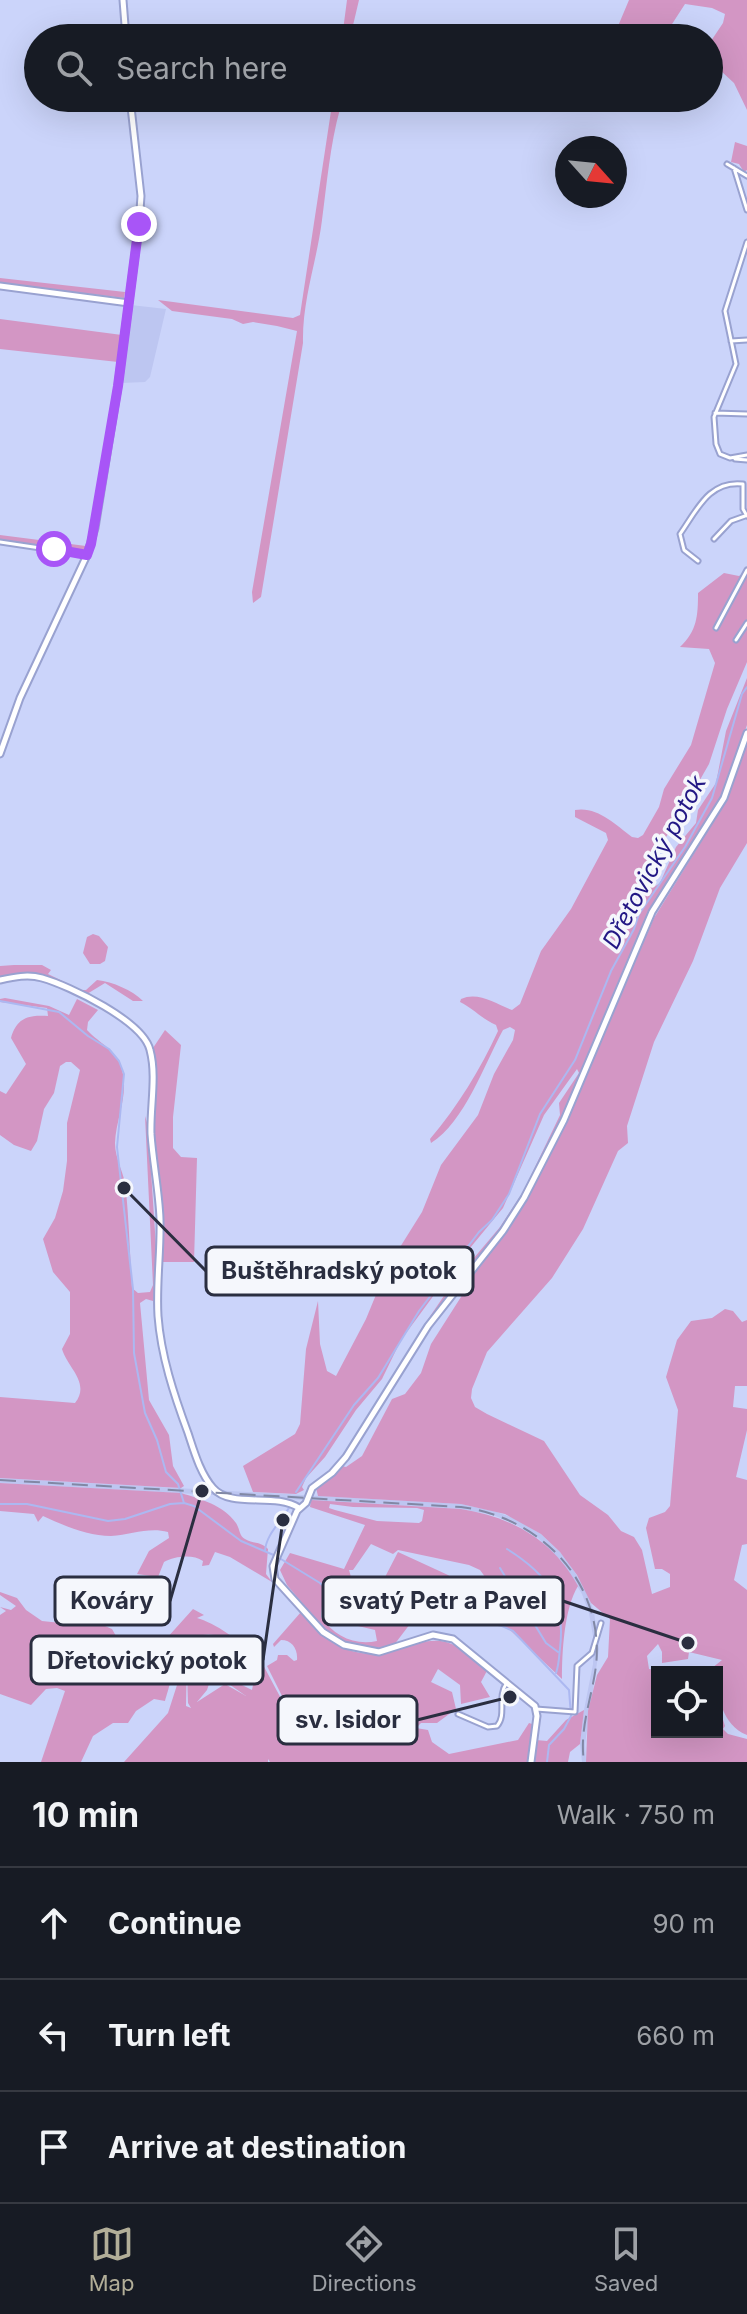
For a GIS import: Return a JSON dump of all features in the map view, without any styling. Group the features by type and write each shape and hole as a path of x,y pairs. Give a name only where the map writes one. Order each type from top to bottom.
{"street":[{"path":"123,0 125,24"},
{"path":"0,754 36,659 87,555 95,528 129,303 141,196 132,112"},
{"path":"727,164 747,176"},
{"path":"734,168 747,210"},
{"path":"747,242 725,311 736,364 715,413 717,448 722,456 747,458"},
{"path":"0,286 129,303"},
{"path":"731,341 747,340"},
{"path":"715,413 747,414"},
{"path":"698,561 684,550 680,534 711,492 727,482 743,484 743,509 747,516 731,521 714,539"},
{"path":"0,542 87,555"},
{"path":"716,628 747,570"},
{"path":"736,640 747,623"},
{"path":"531,1762 536,1709 530,1700 461,1643 442,1636 430,1636 379,1652 337,1641 323,1632 275,1579 272,1571 299,1508 307,1501 312,1488 346,1457 428,1326 503,1231 524,1198 564,1120 652,912 724,798 747,733"},
{"path":"0,980 27,976 42,978 112,1011 146,1039 153,1065 151,1134 160,1217 158,1314 165,1358 178,1406 199,1463 217,1492 231,1498 284,1501 299,1508"},
{"path":"536,1709 571,1713 577,1666 592,1653 601,1623"},
{"path":"458,1714 488,1727 499,1725 502,1719 501,1693 507,1682"}],"shaded area":[{"path":"347,0 359,0 353,24 344,24"},
{"path":"629,0 747,0 747,110 734,83 723,73 725,14 712,8 685,4 672,24 619,24"},
{"path":"331,112 339,112 307,296 303,343 261,597 253,603 252,592 297,331 172,311 158,300 293,318 300,315"},
{"path":"735,142 747,146 747,170 744,172 739,164 731,162"},
{"path":"0,278 125,292 124,298 0,283"},
{"path":"131,305 166,309 150,377 145,382 121,383"},
{"path":"0,319 122,335 118,362 0,349"},
{"path":"0,535 86,546 84,552 74,551 0,540"},
{"path":"747,571 747,662 709,764 640,876 654,887 660,883 676,847 696,823 698,810 716,783 726,731 747,678 747,725 722,797 649,916 561,1119 523,1192 560,1115 559,1103 579,1073 577,1069 544,1115 503,1208 401,1340 382,1379 306,1478 302,1487 304,1490 296,1494 253,1492 243,1466 295,1434 300,1424 306,1349 318,1301 320,1344 327,1371 336,1376 366,1319 387,1268 422,1212 441,1165 478,1115 494,1074 513,1040 515,1030 510,1027 503,1030 464,1107 443,1134 431,1143 430,1139 476,1074 498,1031 496,1025 460,1002 461,999 480,997 512,1010 520,1004 541,951 571,909 608,840 606,833 575,817 575,810 598,813 632,837 643,835 659,807 664,789 691,745 715,663 709,649 680,647 695,623 698,593 724,573 739,576"},
{"path":"747,739 747,843 720,888 693,961 654,1042 627,1126 628,1143 618,1151 583,1229 552,1278 487,1352 472,1389 471,1398 475,1407 544,1441 580,1495 608,1515 621,1531 634,1537 642,1550 652,1594 670,1587 670,1574 655,1569 646,1528 649,1518 665,1512 670,1506 678,1410 666,1377 677,1340 691,1321 712,1318 725,1309 733,1311 742,1322 747,1320 747,1386 735,1386 733,1407 747,1409 747,1430 736,1477 747,1480 747,1544 742,1545 734,1580 747,1590 747,1735 732,1724 723,1709 723,1666 714,1666 722,1660 689,1652 688,1659 662,1663 658,1644 647,1656 651,1669 651,1738 723,1738 723,1729 728,1734 747,1739 747,1762 586,1762 588,1711 597,1675 608,1657 610,1619 591,1603 577,1575 560,1552 541,1534 505,1514 461,1504 318,1496 316,1488 342,1466 346,1467 362,1456 392,1399 405,1394 421,1373 431,1344 468,1286 464,1282 505,1233 566,1121 654,918 727,800"},
{"path":"93,934 99,936 108,947 105,961 100,964 90,964 83,953 87,937"},
{"path":"42,965 51,970 48,974 81,990 86,990 97,980 128,990 143,1001 133,1001 105,983 87,994 124,1017 146,1039 112,1011 42,978 27,976 0,980 0,966"},
{"path":"5,998 49,1006 69,1015 77,999 98,1010 88,1022 87,1030 116,1057 124,1079 115,1143 126,1190 132,1288 138,1293 150,1292 153,1285 145,1116 157,1262 158,1343 153,1301 146,1299 140,1303 149,1400 169,1435 173,1466 184,1486 181,1488 0,1478 0,1397 75,1403 80,1389 62,1349 70,1334 70,1292 53,1272 43,1239 55,1218 63,1191 67,1123 80,1070 71,1062 60,1066 54,1093 44,1109 37,1141 31,1151 14,1145 0,1135 0,1091 6,1094 26,1064 11,1038 25,1019 48,1016 47,1008 0,1002"},
{"path":"165,1030 181,1045 173,1117 173,1148 181,1157 197,1158 194,1262 160,1262 160,1217 151,1134 151,1051"},
{"path":"523,1192 501,1230 418,1334 452,1284 500,1227"},
{"path":"0,1478 461,1504 516,1519 541,1534 566,1558 587,1592 594,1612 599,1649 585,1744 586,1762 582,1762 580,1744 593,1664 594,1642 589,1613 582,1594 562,1562 538,1538 513,1523 493,1515 461,1509 0,1483"},
{"path":"0,1483 181,1493 204,1500 231,1517 243,1538 268,1549 266,1574 272,1582 230,1557 215,1552 209,1565 202,1566 203,1561 194,1557 179,1557 164,1562 158,1577 137,1574 149,1551 169,1538 168,1532 153,1530 102,1536 43,1516 38,1522 34,1514 0,1511"},
{"path":"311,1500 461,1509 497,1518 529,1533 556,1556 578,1586 567,1618 562,1679 510,1630 481,1616 460,1612 461,1615 410,1624 394,1645 381,1648 358,1646 332,1636 287,1585 280,1570 290,1553 344,1569 365,1525 310,1507","holes":["330,1504 417,1508 424,1510 419,1523 377,1521 329,1508","371,1544 393,1554 398,1550 469,1565 480,1570 494,1589 483,1588 472,1597 452,1583 453,1579 448,1575 398,1552 369,1608 364,1608 347,1602 339,1590 351,1577 349,1570 353,1570","322,1606 358,1626 375,1630 377,1641 353,1641 332,1629 321,1617"]},
{"path":"0,1592 17,1598 26,1610 42,1621 91,1620 112,1629 129,1659 134,1658 146,1645 152,1651 157,1649 193,1609 204,1615 197,1618 228,1634 253,1656 239,1657 214,1635 202,1635 185,1647 179,1657 165,1701 154,1699 136,1711 128,1723 113,1723 93,1736 81,1762 41,1762 65,1691 46,1689 31,1705 0,1694 0,1615 6,1611 0,1607 11,1610 16,1606"},
{"path":"301,1612 336,1645 359,1653 386,1652 434,1641 446,1642 462,1650 488,1669 481,1682 490,1697 461,1704 460,1685 438,1669 431,1682 452,1692 456,1709 437,1723 421,1723 416,1728 428,1730 432,1742 449,1754 518,1740 529,1723 532,1724 528,1762 270,1762 268,1759 268,1762 124,1762 168,1713 187,1654 186,1706 191,1708 188,1703 188,1666 194,1650 200,1645 215,1646 229,1659 215,1666 207,1690 197,1702 225,1684 246,1696 226,1682 221,1671 225,1669 232,1680 252,1690 255,1675 251,1668 261,1661 291,1714 267,1666 277,1660 278,1655 297,1660 291,1643 281,1640 274,1647 273,1644","holes":["291,1714 309,1732 306,1734"]},
{"path":"584,1710 580,1744 570,1752 568,1762 535,1762 536,1740 547,1741 566,1720"}],"waterway":[{"name":"Dřetovický potok","path":"296,1492 354,1405 378,1378 419,1311 509,1194 540,1114 575,1060 611,971 639,914 685,847 712,798 742,694 747,687"},
{"path":"0,1001 59,1012 109,1049 119,1061 124,1074 117,1147 133,1289 134,1353 145,1413 166,1472 178,1484 184,1503"},
{"path":"0,1504 27,1504 108,1521 184,1503 194,1506 241,1541 276,1556 320,1583 350,1614 366,1619 443,1612 513,1631 569,1690 571,1716 549,1745 547,1762"},
{"name":"Dřetovický potok","path":"265,1551 271,1533 290,1506"},
{"path":"507,1549 543,1578 556,1602 561,1631 556,1673"},
{"path":"500,1568 546,1643 558,1652"}],"railway":[{"path":"0,1480 461,1507 490,1513 517,1524 562,1559 578,1581 590,1607 596,1635 596,1666 585,1725 584,1762"}],"place":[{"name":"Buštěhradský potok","path":"124,1188"},
{"name":"Kováry","path":"202,1491"},
{"name":"Dřetovický potok","path":"283,1520"},
{"name":"svatý Petr a Pavel","path":"688,1643"},
{"name":"sv. Isidor","path":"510,1697"}],"route":[{"path":"54,549 87,555 91,544 118,386 139,224"}]}
